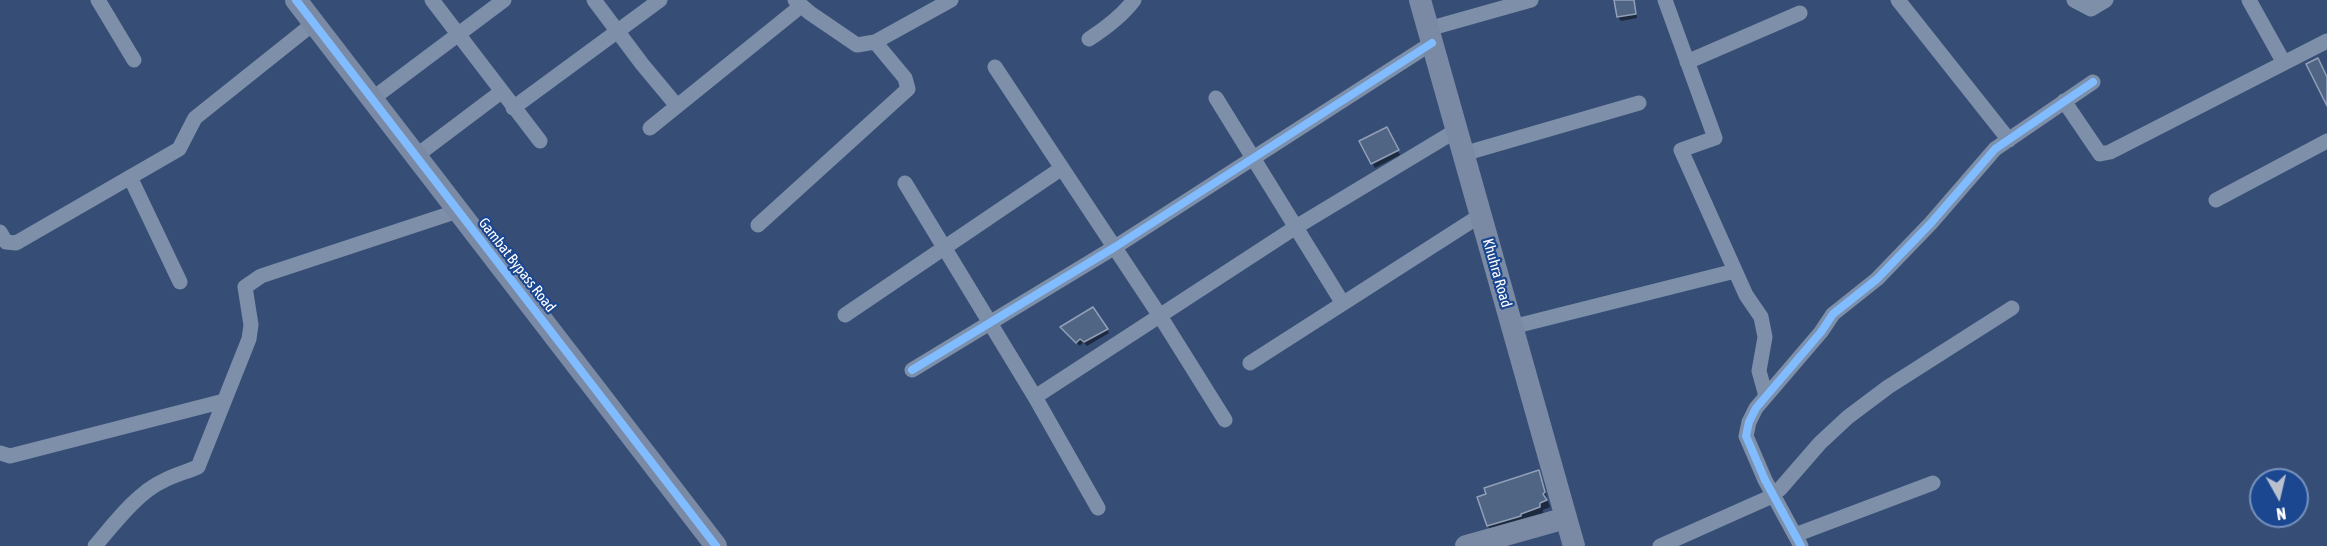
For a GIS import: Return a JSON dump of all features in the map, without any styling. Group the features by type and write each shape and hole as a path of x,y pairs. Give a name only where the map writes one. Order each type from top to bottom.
{"street":[{"path":"98,0 134,60"},
{"name":"Gambat Bypass Road","path":"296,0 716,546"},
{"path":"432,0 540,141"},
{"path":"372,99 504,0"},
{"path":"594,0 677,106"},
{"path":"513,108 660,0"},
{"path":"650,128 798,3 857,45 875,42 951,0"},
{"path":"1089,39 1125,12 1134,0"},
{"name":"Khuhra Road","path":"1420,0 1574,546"},
{"path":"912,370 1115,247 1430,36 1531,0"},
{"path":"1665,0 1715,138 1682,150 1746,296 1761,317 1765,337 1759,371 1767,396"},
{"path":"1898,0 2009,140"},
{"path":"2074,0 2091,9 2106,0"},
{"path":"2249,0 2284,63"},
{"path":"1688,62 1800,13"},
{"path":"0,232 6,242 16,243 179,148 195,118 314,23"},
{"path":"2064,101 2100,154 2110,152 2327,41"},
{"path":"758,225 908,89 905,78 875,42"},
{"path":"995,67 1160,315 1225,420"},
{"path":"1934,483 1899,498 1883,502 1798,541 1773,495 1746,436 1749,422 1756,408 1821,332 1833,314 1877,279 1995,149 2093,82"},
{"path":"416,156 501,92"},
{"path":"1216,98 1342,302"},
{"path":"1463,154 1639,103"},
{"path":"1035,397 1296,227 1457,130"},
{"path":"2216,200 2327,141"},
{"path":"845,315 1062,168"},
{"path":"130,177 180,282"},
{"path":"905,183 1035,397 1098,508"},
{"path":"95,546 124,513 152,488 162,481 198,467 249,339 251,325 245,287 253,280 458,211"},
{"path":"1250,363 1480,215"},
{"path":"1512,327 1735,271"},
{"path":"1660,546 1773,495 1820,443 1848,417 1888,387 2012,308"},
{"path":"0,453 10,456 224,401"},
{"path":"1466,546 1566,518"}],"building":[{"path":"1614,0 1634,0 1636,14 1617,17"},
{"path":"2318,58 2327,77 2327,106 2306,64"},
{"path":"1387,127 1399,150 1371,164 1359,141"},
{"path":"1093,307 1108,329 1084,342 1080,339 1076,343 1060,327"},
{"path":"1539,470 1545,492 1543,494 1547,500 1540,503 1540,507 1521,514 1521,516 1487,526 1477,497 1486,494 1484,488"}],"cycle path":[{"path":"296,0 716,546"},
{"path":"912,370 1115,247 1432,43"},
{"path":"1801,546 1765,480 1746,436 1749,422 1756,408 1821,332 1833,314 1877,279 1931,223 1995,149 2093,82"}]}
